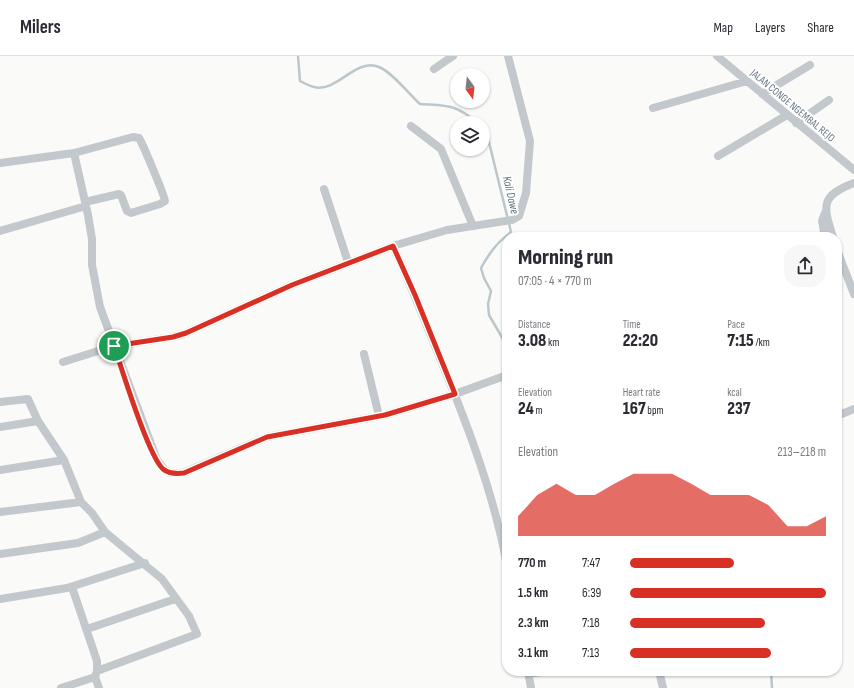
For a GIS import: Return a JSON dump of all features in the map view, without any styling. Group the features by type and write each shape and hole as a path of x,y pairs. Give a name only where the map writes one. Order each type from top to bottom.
{"street":[{"path":"434,69 453,56"},
{"path":"63,362 114,346 173,337 186,333 292,285 348,262 393,246 447,230 503,223 512,220 521,213 526,193 530,141 508,56"},
{"name":"JALAN CONGE NGEMBAL REJO","path":"718,56 796,123 854,170"},
{"path":"762,94 810,65"},
{"path":"653,108 747,81"},
{"path":"796,123 829,100"},
{"path":"718,156 788,115"},
{"path":"411,126 441,149 473,226"},
{"path":"0,163 74,153 133,137 139,138 165,198 165,201 160,204 131,213 128,211 119,194 0,231"},
{"path":"74,153 92,239 92,265 96,291 114,346 157,460 165,470 171,473 184,473 267,437 379,416 455,394 502,377"},
{"path":"824,232 822,221 827,200 832,195 854,183"},
{"path":"324,189 348,262"},
{"path":"825,213 831,232"},
{"path":"393,246 415,295 455,394 480,462 502,538"},
{"path":"842,263 854,294"},
{"path":"364,354 379,416"},
{"path":"0,402 28,399 38,421 64,460 81,502 92,513 105,532 145,563 162,579 175,599 189,616 197,634 61,688"},
{"path":"842,414 854,409"},
{"path":"0,427 38,421"},
{"path":"0,470 64,460"},
{"path":"0,512 81,502"},
{"path":"0,554 78,544 105,532"},
{"path":"0,599 72,587 145,563"},
{"path":"72,587 97,661 96,674 99,688"},
{"path":"87,629 175,599"},
{"path":"529,676 531,688"},
{"path":"660,676 663,688"}],"waterway":[{"name":"Kali Dawe","path":"298,56 300,81 310,86 322,87 331,85 354,71 371,65 379,67 389,73 420,104 451,107 469,116"},
{"name":"Kali Dawe","path":"490,146 511,232"},
{"name":"Kali Dawe","path":"502,240 487,257 481,268 484,278 491,291 488,304 489,315 502,337"},
{"name":"Kali Dawe","path":"771,676 772,688"}],"route":[{"path":"393,246 415,295 455,394 385,415 267,437 236,449 184,473 177,474 165,470 160,466 157,460 144,430 114,346 173,337 186,333 292,285 348,262 393,246"}]}
